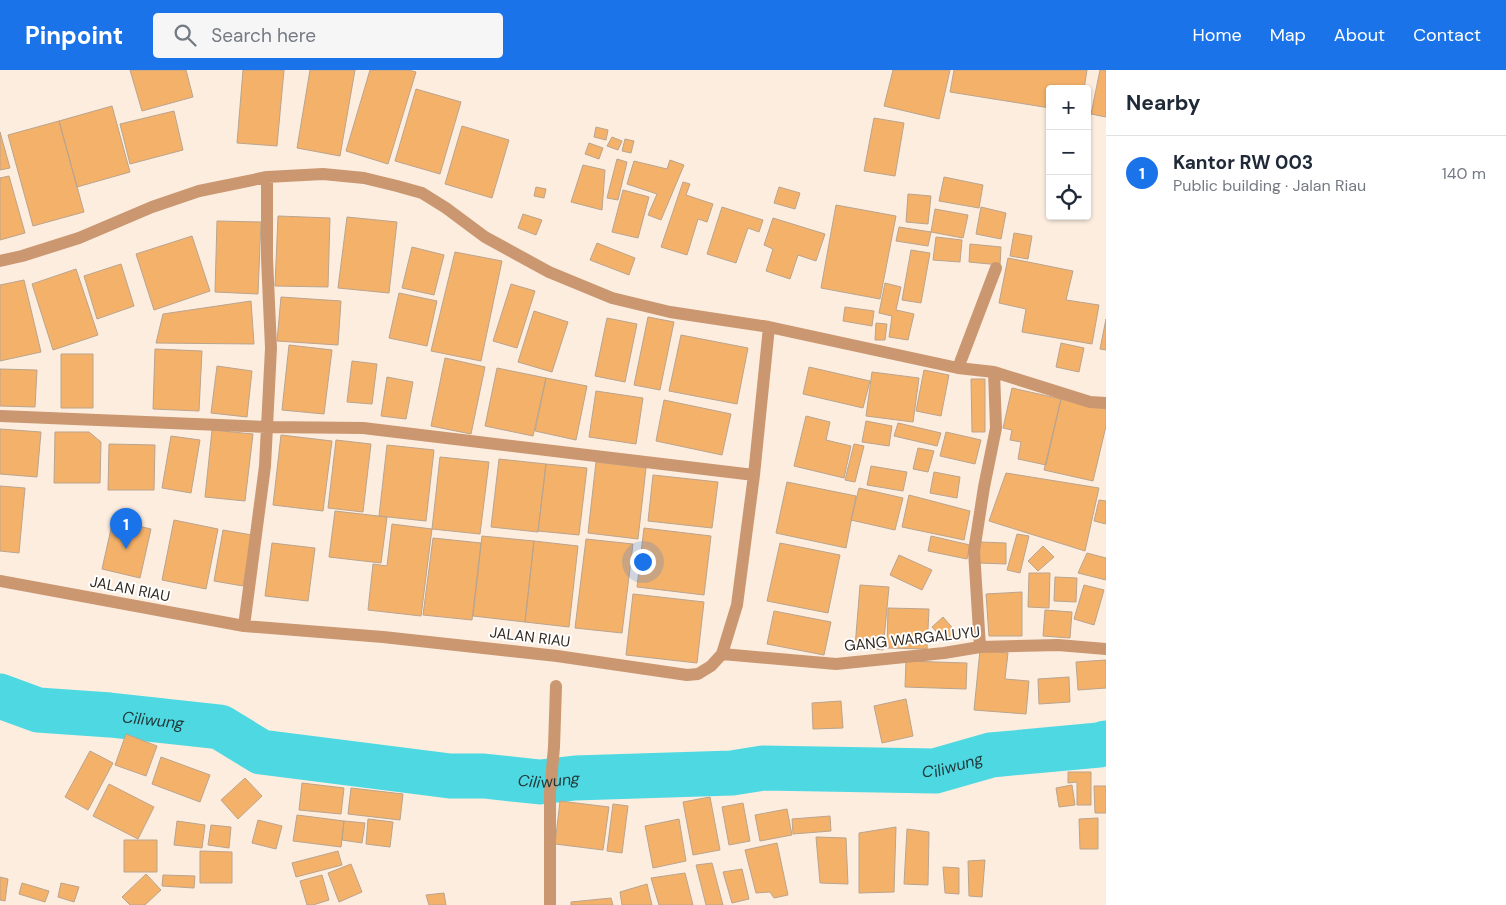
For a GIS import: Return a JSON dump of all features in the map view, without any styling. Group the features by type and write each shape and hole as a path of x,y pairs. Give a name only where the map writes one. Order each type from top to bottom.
{"street":[{"path":"0,261 79,238 152,207 199,191 267,177 323,174 364,178 422,194 446,208 485,237 549,272 612,298 670,312 769,327 958,368 994,372 1090,402 1106,403"},
{"path":"244,626 265,466 267,427 271,348 267,258 267,177"},
{"path":"958,368 996,268"},
{"path":"722,654 737,605 754,475 769,327"},
{"path":"980,647 974,551 996,428 994,372"},
{"path":"0,416 267,427 363,428 754,475"},
{"name":"JALAN RIAU","path":"0,581 244,626 393,638 557,656 687,676 698,674 711,666 722,654"},
{"name":"GANG WARGALUYU","path":"722,654 836,664 944,653 980,647 1058,645 1106,648"},
{"path":"550,905 551,785 556,686"}],"building":[{"path":"130,70 186,70 193,97 142,111"},
{"path":"243,70 284,70 277,146 237,143"},
{"path":"310,70 355,70 340,156 297,148"},
{"path":"370,70 409,70 416,72 388,164 346,151"},
{"path":"893,70 950,70 939,119 884,106"},
{"path":"954,70 1087,70 1085,85 1046,85 1046,107 950,92"},
{"path":"1100,70 1106,70 1106,117 1091,114"},
{"path":"416,89 461,102 440,174 395,161"},
{"path":"112,106 130,172 77,187 59,121"},
{"path":"174,111 183,150 130,164 120,124"},
{"path":"874,118 904,123 895,176 864,171"},
{"path":"59,121 84,212 33,226 8,135"},
{"path":"462,126 509,140 492,198 445,184"},
{"path":"596,127 608,130 606,140 594,137"},
{"path":"0,132 10,168 0,170"},
{"path":"612,137 622,141 618,150 607,146"},
{"path":"625,139 634,141 631,153 622,151"},
{"path":"589,143 603,148 599,159 585,154"},
{"path":"617,159 627,162 618,200 607,198"},
{"path":"670,160 684,165 661,220 648,215 657,194 627,184 634,161 667,169"},
{"path":"583,165 605,170 602,210 571,202"},
{"path":"9,176 25,233 0,240 0,178"},
{"path":"944,177 983,185 979,208 939,201"},
{"path":"683,182 690,184 686,195 713,204 707,222 698,219 687,255 661,247"},
{"path":"536,187 546,189 544,198 534,196"},
{"path":"779,187 800,193 795,209 774,203"},
{"path":"623,190 649,197 638,238 612,232"},
{"path":"908,194 931,196 928,224 906,222"},
{"path":"836,205 896,216 880,299 821,288"},
{"path":"722,207 763,220 759,232 748,228 736,263 707,254"},
{"path":"981,207 1006,213 1001,239 976,234"},
{"path":"935,209 968,215 963,238 931,232"},
{"path":"523,214 542,220 536,235 518,228"},
{"path":"278,216 330,218 328,287 275,286"},
{"path":"347,217 397,222 389,293 338,288"},
{"path":"773,218 825,234 816,261 798,255 790,279 766,271 773,249 764,245"},
{"path":"217,221 261,222 258,294 215,292"},
{"path":"899,227 931,232 928,246 896,241"},
{"path":"1014,233 1032,236 1028,259 1010,256"},
{"path":"192,236 210,291 154,310 136,254"},
{"path":"936,237 962,240 960,262 933,260"},
{"path":"597,243 635,258 629,275 590,260"},
{"path":"970,244 1001,247 1000,265 969,262"},
{"path":"412,247 444,255 434,295 402,288"},
{"path":"911,250 930,253 921,303 902,300"},
{"path":"455,252 502,261 481,361 431,351"},
{"path":"1008,258 1073,271 1066,300 1099,305 1092,344 1022,332 1026,309 999,303"},
{"path":"121,264 134,306 97,319 84,276"},
{"path":"76,269 98,335 53,350 32,284"},
{"path":"24,280 41,352 0,361 0,285"},
{"path":"885,283 901,287 896,310 914,314 908,340 889,337 892,316 879,313"},
{"path":"511,284 535,291 517,348 493,341"},
{"path":"399,293 437,301 427,346 389,338"},
{"path":"281,297 341,301 338,345 277,341"},
{"path":"251,301 254,344 156,343 163,314"},
{"path":"845,307 874,311 872,326 843,321"},
{"path":"534,311 568,322 552,372 518,362"},
{"path":"648,317 674,322 660,390 634,385"},
{"path":"607,318 637,324 625,382 595,376"},
{"path":"1106,319 1106,350 1100,349"},
{"path":"876,323 887,324 885,340 875,340"},
{"path":"681,335 748,348 737,404 669,391"},
{"path":"1061,343 1084,348 1079,372 1056,367"},
{"path":"289,345 332,350 324,414 282,410"},
{"path":"155,349 202,351 199,411 153,409"},
{"path":"61,354 93,354 93,408 61,408"},
{"path":"445,358 485,367 471,434 431,426"},
{"path":"352,361 377,364 372,404 347,402"},
{"path":"217,366 252,371 247,417 211,413"},
{"path":"809,367 870,381 863,408 803,394"},
{"path":"497,368 546,378 533,436 485,426"},
{"path":"0,369 37,370 35,407 0,406"},
{"path":"924,370 949,375 941,416 916,411"},
{"path":"872,372 919,378 913,422 866,416"},
{"path":"387,377 413,382 406,419 381,416"},
{"path":"546,378 587,386 576,440 535,431"},
{"path":"971,379 985,379 985,432 972,432"},
{"path":"1012,388 1061,399 1046,465 1018,459 1021,442 1010,440 1012,430 1003,428"},
{"path":"596,391 643,398 636,444 589,437"},
{"path":"1061,399 1106,409 1106,426 1093,481 1044,470"},
{"path":"664,400 731,414 722,455 656,441"},
{"path":"806,416 830,422 826,440 851,446 844,478 794,466"},
{"path":"866,421 892,426 889,446 862,442"},
{"path":"898,423 941,433 937,446 894,436"},
{"path":"0,429 41,432 37,477 0,474"},
{"path":"212,430 253,434 245,501 205,497"},
{"path":"55,432 89,432 101,442 100,483 54,483"},
{"path":"946,432 981,440 975,464 940,456"},
{"path":"281,435 332,441 323,511 273,505"},
{"path":"171,436 200,440 191,493 162,488"},
{"path":"336,440 371,444 363,512 328,508"},
{"path":"109,444 155,445 154,490 108,490"},
{"path":"854,444 864,446 855,482 845,480"},
{"path":"387,445 434,450 426,521 379,516"},
{"path":"918,448 934,451 928,472 913,469"},
{"path":"440,457 489,462 480,534 432,529"},
{"path":"499,459 546,464 538,532 491,527"},
{"path":"596,462 646,468 638,539 588,533"},
{"path":"546,464 587,468 579,535 538,531"},
{"path":"871,466 907,472 903,491 867,485"},
{"path":"934,472 960,477 957,498 930,493"},
{"path":"1006,473 1099,488 1085,551 989,521"},
{"path":"653,475 718,482 712,528 648,521"},
{"path":"787,482 856,496 846,548 776,533"},
{"path":"0,486 25,488 19,553 0,551"},
{"path":"859,488 903,498 895,530 851,520"},
{"path":"909,495 970,511 964,540 902,527"},
{"path":"1099,500 1106,501 1106,524 1094,521"},
{"path":"335,511 387,517 381,563 329,557"},
{"path":"113,520 151,529 140,578 102,569"},
{"path":"174,520 218,529 206,589 162,580"},
{"path":"392,524 432,529 421,616 368,610 373,564 387,566"},
{"path":"644,528 711,536 704,595 637,587"},
{"path":"223,530 252,535 243,586 214,581"},
{"path":"1017,534 1029,536 1020,573 1007,570"},
{"path":"482,536 534,541 525,622 473,616"},
{"path":"931,536 970,545 967,559 928,551"},
{"path":"433,538 481,543 472,620 423,615"},
{"path":"586,539 633,544 622,633 575,628"},
{"path":"534,541 578,546 569,627 525,622"},
{"path":"980,542 1006,543 1006,564 979,563"},
{"path":"272,543 315,548 308,601 265,596"},
{"path":"780,543 840,555 828,613 767,601"},
{"path":"1043,546 1054,557 1038,571 1028,561"},
{"path":"1087,553 1106,558 1106,580 1078,573"},
{"path":"899,555 932,570 922,590 890,575"},
{"path":"1029,573 1050,573 1049,608 1028,607"},
{"path":"1055,577 1077,578 1076,602 1054,601"},
{"path":"860,585 889,587 883,650 855,647"},
{"path":"1084,585 1104,590 1094,625 1074,619"},
{"path":"1022,592 1022,636 989,636 986,594"},
{"path":"633,594 704,602 697,663 626,655"},
{"path":"888,608 929,609 927,649 887,648"},
{"path":"1045,610 1072,612 1070,638 1043,636"},
{"path":"774,611 831,622 824,655 767,644"},
{"path":"943,617 956,632 946,642 932,627"},
{"path":"980,650 1008,653 1005,679 1029,681 1026,714 974,710"},
{"path":"1106,660 1106,688 1078,690 1076,662"},
{"path":"906,661 967,663 966,689 905,687"},
{"path":"1069,677 1070,702 1039,704 1038,679"},
{"path":"906,699 913,736 882,743 874,706"},
{"path":"841,701 843,728 813,729 812,703"},
{"path":"126,734 157,746 146,776 115,765"},
{"path":"90,751 113,763 88,810 65,797"},
{"path":"161,757 210,775 200,802 152,784"},
{"path":"1068,772 1091,772 1091,805 1077,805 1077,782 1068,783"},
{"path":"245,778 262,796 238,819 221,800"},
{"path":"302,783 344,788 341,814 299,810"},
{"path":"109,784 154,807 138,839 93,816"},
{"path":"1072,785 1075,805 1059,807 1056,788"},
{"path":"1094,786 1106,786 1106,813 1095,813"},
{"path":"351,788 403,794 400,820 348,814"},
{"path":"710,797 720,850 693,855 683,802"},
{"path":"560,801 609,807 603,850 555,844"},
{"path":"743,803 750,841 729,845 722,807"},
{"path":"613,804 628,806 622,853 607,851"},
{"path":"787,809 792,835 760,841 755,815"},
{"path":"297,815 344,821 341,847 293,841"},
{"path":"830,816 831,831 793,834 792,819"},
{"path":"1098,818 1098,849 1080,849 1079,819"},
{"path":"368,819 393,822 390,847 366,844"},
{"path":"679,819 686,861 653,868 645,826"},
{"path":"258,820 282,826 276,849 252,843"},
{"path":"177,821 205,825 202,848 174,845"},
{"path":"344,821 365,823 362,843 342,840"},
{"path":"211,825 231,827 229,848 208,845"},
{"path":"896,827 894,892 859,893 859,833"},
{"path":"907,829 929,832 928,885 904,884"},
{"path":"816,837 846,838 848,884 820,883"},
{"path":"124,840 157,840 157,872 124,872"},
{"path":"777,843 788,895 774,898 770,892 756,893 745,850"},
{"path":"200,851 232,852 232,883 200,883"},
{"path":"338,851 342,865 296,877 292,863"},
{"path":"985,860 982,897 969,896 968,861"},
{"path":"712,863 723,905 706,905 696,865"},
{"path":"351,864 362,892 339,902 328,873"},
{"path":"943,867 959,868 959,894 945,893"},
{"path":"742,869 749,899 732,903 723,872"},
{"path":"685,873 693,905 659,905 651,878"},
{"path":"146,874 161,890 145,905 130,905 122,897"},
{"path":"163,875 195,876 194,888 162,886"},
{"path":"322,875 329,900 307,905 300,881"},
{"path":"0,877 8,879 5,901 0,900"},
{"path":"22,883 49,891 45,902 19,894"},
{"path":"61,883 79,887 74,902 58,897"},
{"path":"647,884 652,905 622,905 620,892"},
{"path":"444,893 446,905 429,905 426,895"},
{"path":"611,898 613,905 571,905 571,902"}],"waterway":[{"name":"Ciliwung","path":"0,696 38,710 110,715 220,727 261,752 450,776 484,776 540,782 575,778 732,773 763,768 935,771 991,755 1106,743"}],"place":[{"name":"Kantor RW 003","path":"126,549"}]}
